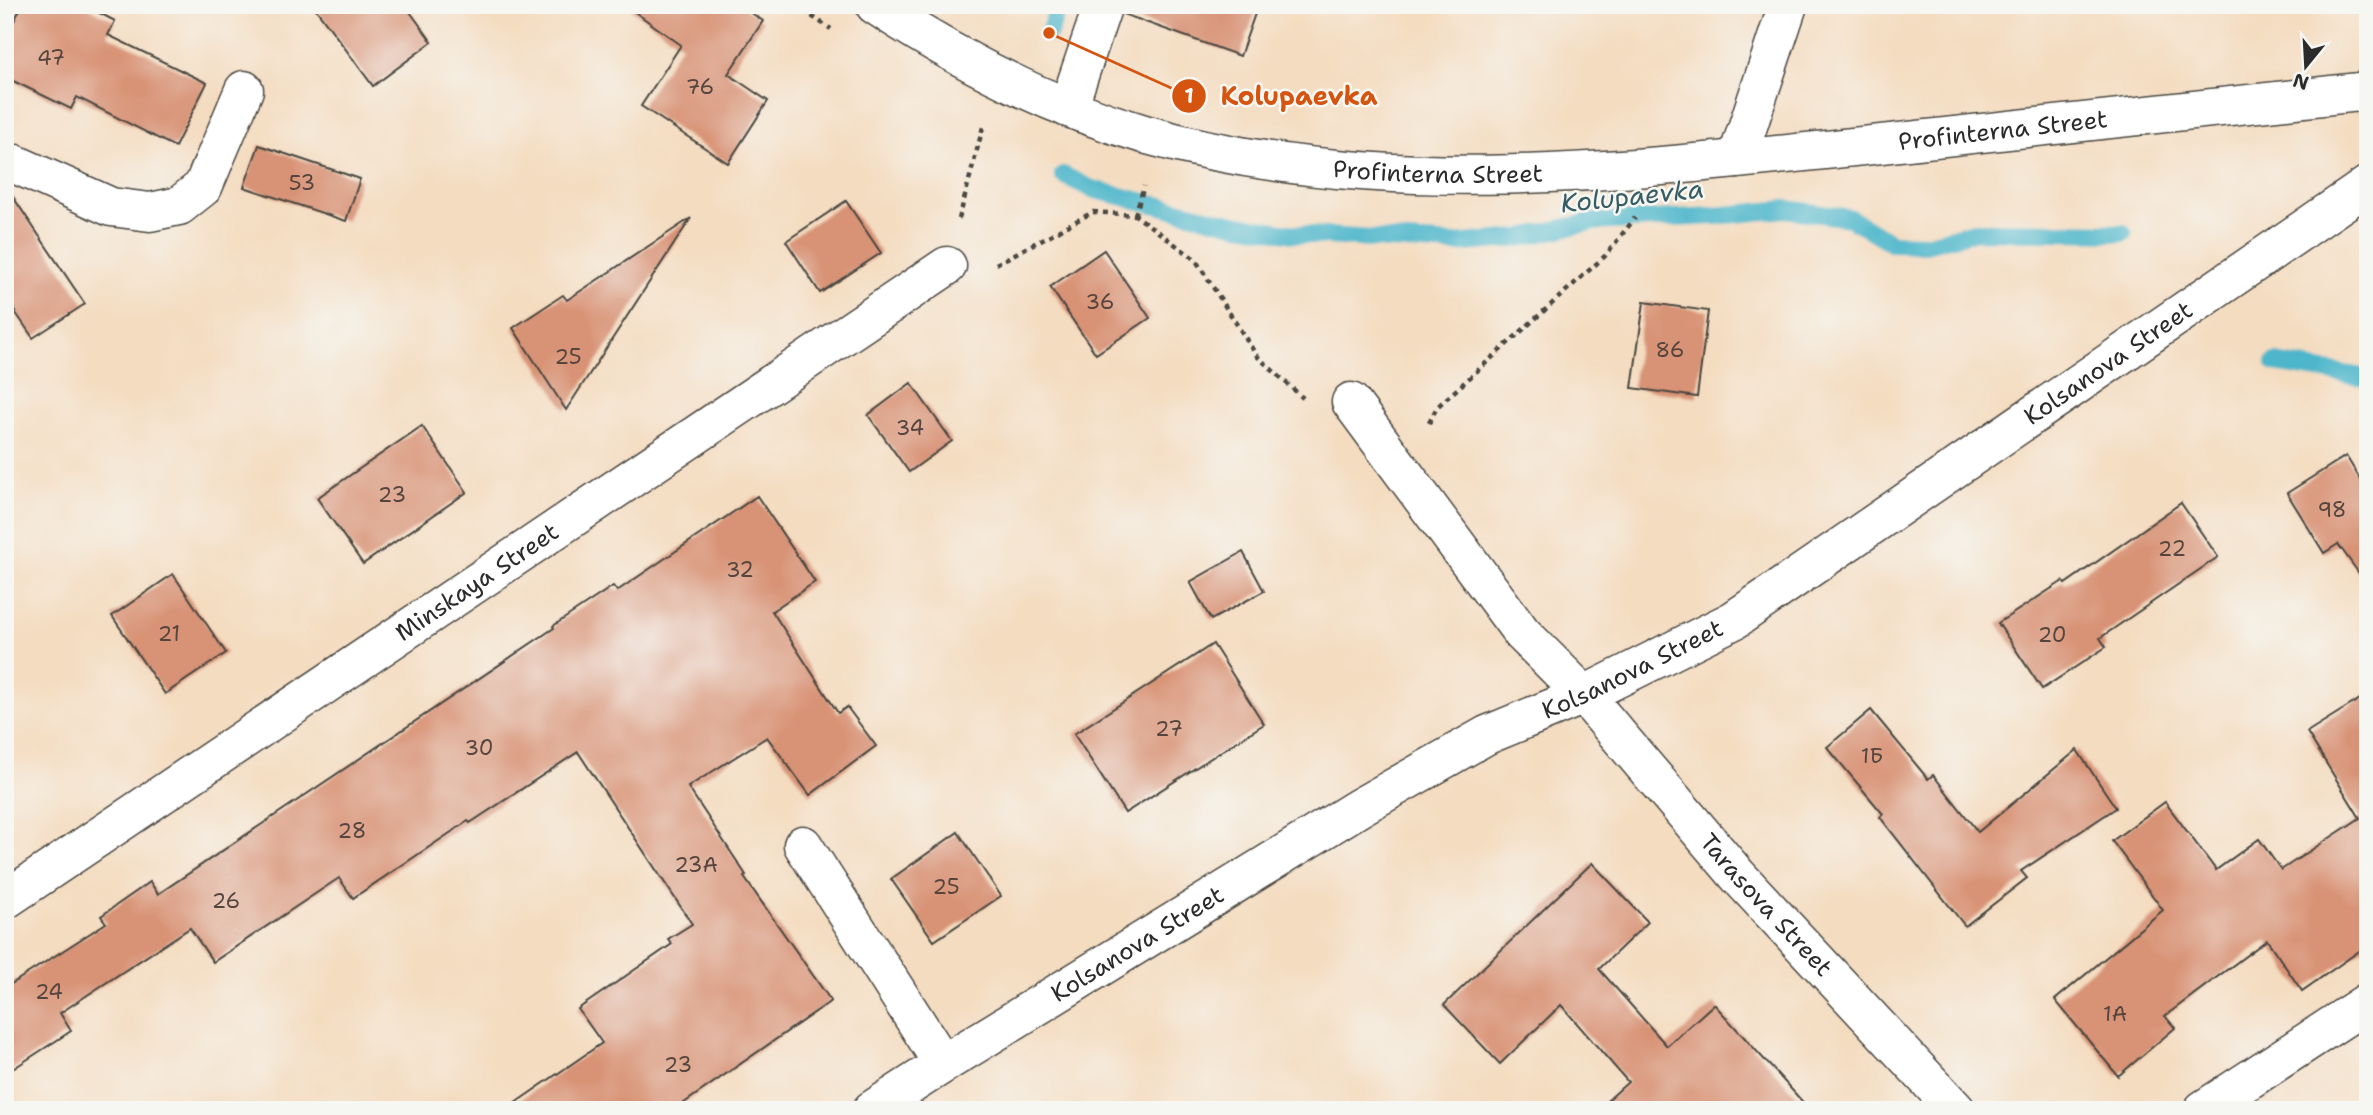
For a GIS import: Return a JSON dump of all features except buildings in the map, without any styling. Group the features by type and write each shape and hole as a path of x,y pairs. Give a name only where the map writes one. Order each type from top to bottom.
{"street":[{"name":"Profinterna Street","path":"875,5 969,62 1068,108 1144,134 1228,154 1302,166 1463,175 1550,173 1737,159 2368,91"},
{"path":"1068,108 1103,5"},
{"path":"1737,159 1788,5"},
{"path":"5,163 15,164 111,207 150,212 179,206 203,187 244,90"},
{"name":"Kolsanova Street","path":"872,1110 1360,807 1486,735 1584,695 1734,620 2368,186"},
{"name":"Minskaya Street","path":"5,900 947,265"},
{"name":"Tarasova Street","path":"1351,402 1522,633 1584,695 1738,876 1956,1110"},
{"path":"803,845 943,1064"},
{"path":"2203,1110 2368,1002"}],"path":[{"path":"985,117 947,265 979,273 1093,212 1135,215 1195,259 1257,356 1322,415 1351,402"},
{"path":"1135,215 1146,180"},
{"path":"1404,474 1437,407 1605,256 1641,210"}],"waterway":[{"name":"Kolupaevka","path":"1049,33 1059,5"},
{"name":"Kolupaevka","path":"1063,175 1092,189 1234,224 1294,234 1454,244 1519,238 1591,222 1715,216 1786,209 1850,218 1892,243 1925,244 1976,231 2123,233"},
{"name":"Kolupaevka","path":"2275,363 2368,378"}],"place":[{"name":"Kolupaevka","path":"1049,33"}]}
